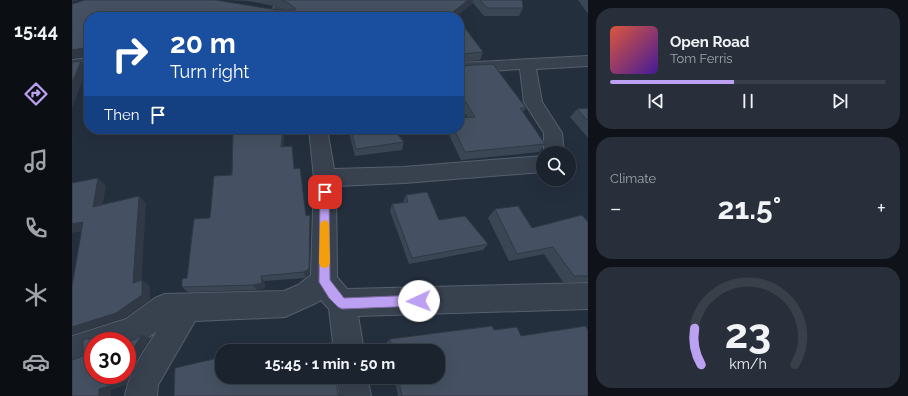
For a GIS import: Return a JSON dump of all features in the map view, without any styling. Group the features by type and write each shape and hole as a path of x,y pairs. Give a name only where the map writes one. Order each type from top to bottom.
{"street":[{"path":"263,9 283,10"},
{"path":"464,68 588,61"},
{"path":"72,65 84,64"},
{"path":"527,64 533,102 553,132 554,146"},
{"path":"319,134 325,178 324,282 342,303 348,344"},
{"path":"325,178 404,175 536,165"},
{"path":"131,332 164,308 285,304 307,294 324,282"},
{"path":"342,303 588,296"},
{"path":"141,396 143,381 188,308"},
{"path":"72,351 84,347"},
{"path":"353,384 355,396"}],"building":[{"path":"85,0 215,0 277,10 295,10 295,8 288,3 281,0 468,0 453,12 84,12 84,50 83,48 72,50 72,4"},
{"path":"480,0 522,0 523,8 487,8"},
{"path":"464,27 483,52 464,54"},
{"path":"81,61 72,83 72,62"},
{"path":"493,64 526,108 520,108 545,144 465,152 456,134 464,134 464,118 475,117 464,99 464,66"},
{"path":"588,108 588,121 577,109"},
{"path":"233,134 282,134 281,147 292,146 294,169 300,168 306,216 310,215 309,269 304,272 261,276 262,283 253,285 182,287 182,279 187,278 194,219 210,218 214,176 232,175"},
{"path":"352,134 397,134 404,142 356,149"},
{"path":"98,178 93,207 139,196 133,283 142,280 142,295 116,313 72,327 72,287 83,222 72,224 72,183"},
{"path":"427,192 439,220 465,216 488,244 412,258 392,204 408,202 406,195"},
{"path":"518,206 532,228 582,215 588,222 588,276 574,276 553,247 517,254 495,209"},
{"path":"492,326 494,330 517,327 521,336 586,326 588,331 588,396 402,396 399,384 445,384 445,344 391,344 390,339"},
{"path":"142,335 136,344 136,339"},
{"path":"84,339 84,384 116,384 99,389 99,396 72,396 72,360 83,356"},
{"path":"215,359 215,384 337,384 338,395 343,396 174,396 175,368"}],"slow traffic":[{"path":"325,225 325,263"}],"route":[{"path":"325,192 324,282 333,294 342,303 419,301"}]}
